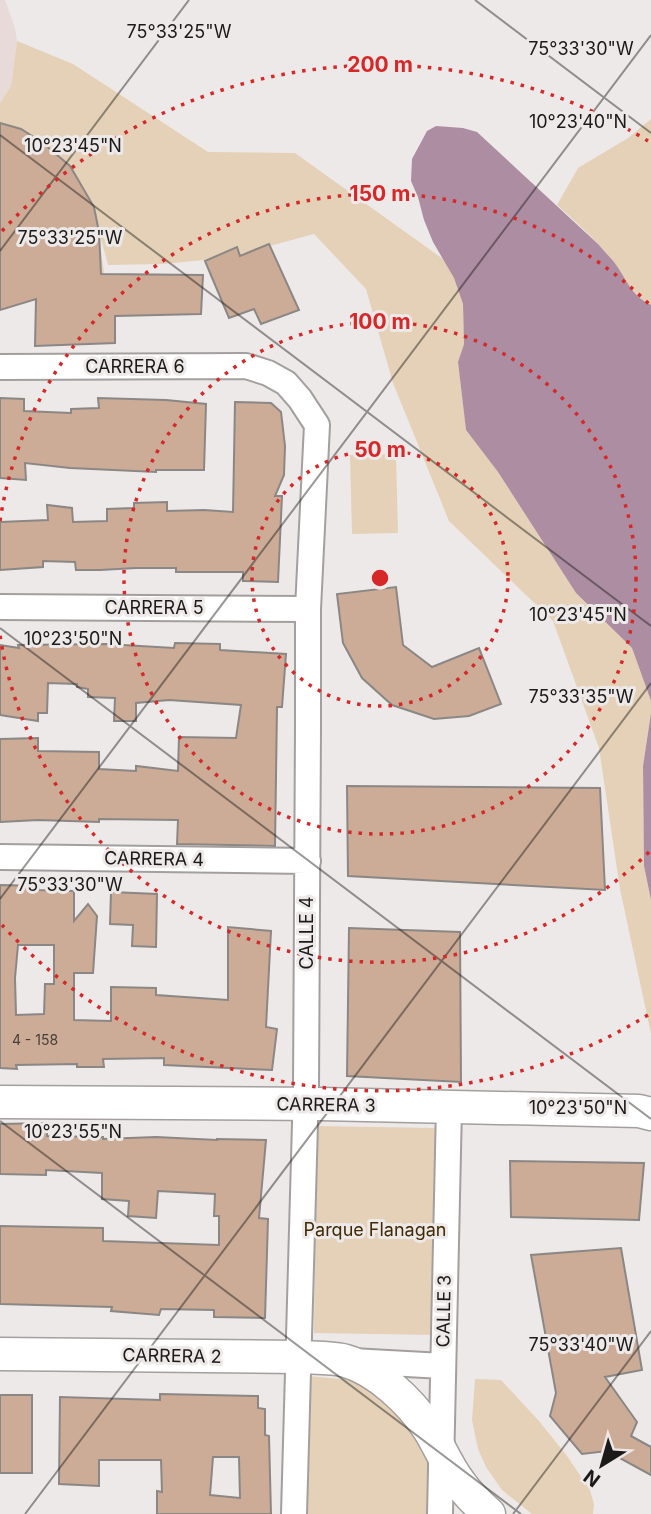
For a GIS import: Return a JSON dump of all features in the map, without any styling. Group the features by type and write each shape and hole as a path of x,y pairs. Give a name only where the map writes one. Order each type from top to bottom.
{"main road":[{"name":"CARRERA 3","path":"0,1102 305,1104 639,1111 651,1114"},
{"name":"CARRERA 2","path":"0,1354 298,1357 345,1360 369,1372 411,1406 428,1428 459,1483 489,1514"}],"street":[{"name":"CARRERA 6","path":"0,367 246,366 268,373"},
{"name":"CALLE 4","path":"268,373 286,383 317,425 308,609 305,1104 293,1514"},
{"name":"CARRERA 5","path":"0,607 308,609"},
{"name":"CARRERA 4","path":"0,857 307,861"},
{"name":"CALLE 3","path":"440,1514 449,1107"},
{"name":"CARRERA 2","path":"345,1360 443,1366"}],"shaded area":[{"path":"0,0 5,0 17,41 11,86 0,103"},
{"path":"436,126 477,132 598,244 633,291 651,305 651,701 632,648 576,593 498,472 466,430 458,362 464,344 463,304 454,278 433,242 411,181 412,159 427,131"},
{"path":"651,713 651,900 644,866 643,766"}],"green space":[{"path":"17,41 73,64 208,152 295,153 443,259 454,278 463,304 464,344 458,362 466,430 498,472 576,593 632,648 651,701 643,766 644,866 651,900 651,1034 620,889 599,748 553,621 449,521 393,383 366,289 314,234 226,258 162,264 108,265 91,201 82,190 95,223 105,280 0,133 59,163 33,136 0,130 0,103 11,86"},
{"path":"651,119 651,305 638,296 617,266 586,231 557,205 578,168 628,138"},
{"path":"396,454 398,533 352,534 350,455"},
{"name":"Parque Flanagan","path":"316,1126 436,1128 434,1335 314,1333"},
{"path":"308,1376 363,1381 385,1397 429,1454 428,1514 304,1514"},
{"path":"475,1379 501,1380 539,1421 590,1490 594,1504 593,1514 532,1514 502,1490 486,1467 478,1449 472,1420"}],"building":[{"path":"0,123 21,129 70,166 94,207 99,232 101,274 203,275 201,314 115,316 115,343 35,346 36,299 0,310"},
{"path":"269,244 299,310 261,324 254,309 229,318 205,261 237,247 240,256"},
{"path":"0,398 24,399 24,411 71,413 71,409 99,408 98,398 206,404 204,470 156,472 25,463 26,480 0,478"},
{"path":"235,402 271,403 281,412 285,446 284,475 275,496 282,496 278,582 243,581 243,572 176,572 176,568 76,570 75,562 43,561 43,567 0,570 0,522 48,520 47,505 72,508 73,522 107,521 107,509 134,508 134,503 167,502 167,511 233,512"},
{"path":"396,587 403,645 432,667 479,648 501,704 469,716 434,719 392,705 362,678 343,643 337,594"},
{"path":"175,643 220,644 220,650 286,654 282,707 277,707 275,846 177,844 178,820 0,822 0,739 38,738 38,751 99,752 99,769 136,771 136,766 178,771 179,737 236,738 241,705 169,700 136,703 136,721 114,721 115,698 88,697 88,689 77,687 77,684 48,683 47,713 38,713 38,721 0,715 0,645 19,648 18,645 106,644 174,648"},
{"path":"347,786 600,788 605,890 348,876"},
{"path":"0,885 39,886 39,890 74,891 74,921 88,904 97,916 93,973 74,973 74,1020 111,1021 111,987 156,988 156,995 228,1000 228,927 271,931 266,1027 277,1029 272,1070 164,1065 164,1058 103,1059 104,1067 77,1067 77,1064 16,1065 17,1069 0,1068","holes":["18,945 54,945 54,984 45,984 44,1014 16,1015"]},
{"path":"111,892 157,894 156,947 132,946 133,925 110,924"},
{"path":"349,928 460,932 461,1082 347,1076"},
{"path":"47,1123 47,1136 266,1140 259,1218 268,1219 265,1318 214,1317 214,1310 161,1309 159,1315 111,1311 112,1307 0,1304 0,1226 103,1228 103,1241 219,1245 219,1216 214,1216 215,1194 158,1191 156,1218 128,1216 129,1201 102,1199 102,1173 46,1170 46,1175 0,1174 0,1124"},
{"path":"510,1161 644,1163 639,1220 511,1217"},
{"path":"621,1248 642,1370 605,1377 637,1422 631,1436 651,1447 651,1475 607,1451 582,1454 550,1416 556,1393 531,1255"},
{"path":"160,1394 258,1396 258,1408 265,1409 265,1435 269,1436 271,1514 157,1514 157,1491 162,1492 161,1460 99,1460 99,1486 59,1484 60,1397 160,1400","holes":["213,1457 239,1457 240,1498 210,1495"]},
{"path":"0,1395 32,1395 32,1473 0,1473"}]}
